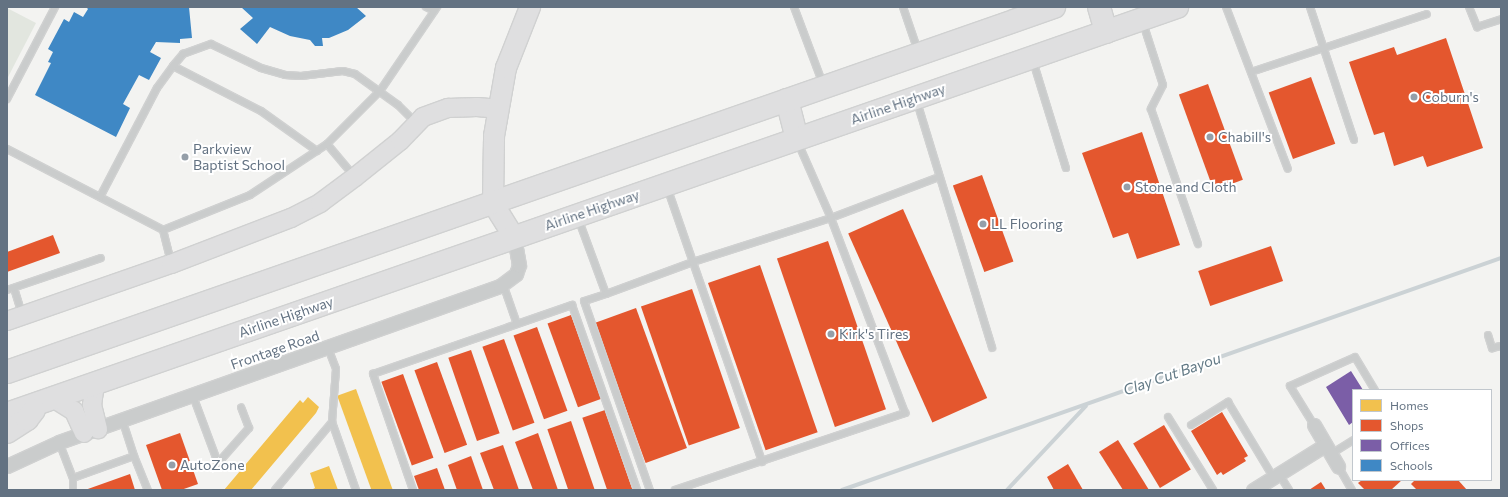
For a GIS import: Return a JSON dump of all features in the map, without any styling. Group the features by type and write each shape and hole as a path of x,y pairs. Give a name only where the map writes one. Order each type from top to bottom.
{"highway":[{"path":"7,372 1054,7"},
{"path":"1099,7 1106,32"},
{"name":"Airline Highway","path":"7,414 1177,7"},
{"path":"787,100 796,139"},
{"path":"7,383 54,356"},
{"path":"7,432 27,419 46,401"}],"main road":[{"path":"514,237 493,203 498,109 511,53 530,7"}],"street":[{"path":"15,318 171,264 291,218 320,203 355,178 417,124 423,117 448,108 477,107 498,109"},
{"name":"Frontage Road","path":"7,466 59,442 474,298 503,284 516,274 519,265 514,237"},
{"path":"91,431 92,405 95,384"},
{"path":"46,401 74,411 91,431"},
{"path":"1314,425 1338,466"},
{"path":"1253,490 1276,476 1328,450"}],"lane":[{"path":"7,99 55,7"},
{"path":"163,230 250,195 327,144 380,91 435,9 426,7"},
{"path":"794,7 824,87"},
{"path":"903,7 919,54"},
{"path":"1226,7 1288,169"},
{"path":"1310,7 1354,140"},
{"path":"1469,7 1477,27 1501,19"},
{"path":"1251,72 1324,50 1427,14"},
{"path":"1142,19 1163,85 1152,109 1198,244"},
{"path":"100,197 157,88 183,54 211,44 261,68 285,75 301,76 343,71 355,74 380,91 417,124"},
{"path":"1032,57 1066,168"},
{"path":"173,66 262,111 317,151"},
{"path":"915,98 992,348"},
{"path":"675,490 905,413 831,218 796,139"},
{"path":"327,144 355,178"},
{"path":"7,149 163,230 171,264"},
{"path":"650,490 584,301 693,262 831,218 939,177"},
{"path":"666,184 762,462"},
{"path":"577,215 606,294"},
{"path":"7,290 101,258"},
{"path":"503,284 517,324"},
{"path":"14,288 15,318"},
{"path":"413,490 373,374 572,305 637,490"},
{"path":"1488,334 1492,348 1501,346"},
{"path":"328,348 336,369 332,422 356,490"},
{"path":"1314,425 1290,386 1355,357 1374,389"},
{"path":"193,396 218,463 249,428 241,407"},
{"path":"1192,425 1228,402 1276,476 1289,490"},
{"path":"1168,417 1214,490"},
{"path":"122,420 134,456 148,490"},
{"path":"275,490 332,422"},
{"path":"1328,450 1352,440"},
{"path":"59,442 73,478 73,490"},
{"path":"73,478 134,456"},
{"path":"1338,466 1352,490"}],"shaded area":[{"path":"7,8 36,23 7,79"}],"building: Homes":[{"path":"356,389 393,490 371,490 337,396"},
{"path":"308,397 319,407 316,413 251,490 224,490 300,400 303,403"},
{"path":"329,466 338,490 311,490 315,488 310,473"}],"building: Shops":[{"name":"Coburn's","path":"1446,38 1483,148 1427,167 1423,156 1394,166 1384,132 1374,135 1349,62 1394,47 1397,55"},
{"path":"1311,77 1335,144 1293,159 1269,92"},
{"name":"Chabill's","path":"1208,84 1243,180 1214,190 1179,95"},
{"name":"Stone and Cloth","path":"1142,132 1180,245 1137,259 1128,233 1113,238 1082,153"},
{"name":"LL Flooring","path":"982,175 1013,261 984,272 953,186"},
{"path":"903,209 987,398 932,423 848,233"},
{"path":"53,235 60,253 7,272 7,252"},
{"name":"Kirk's Tires","path":"828,241 886,409 835,427 777,259"},
{"path":"1271,246 1283,281 1210,306 1198,271"},
{"path":"760,265 818,432 766,450 708,283"},
{"path":"692,289 740,428 689,446 641,307"},
{"path":"636,308 687,448 646,463 595,323"},
{"path":"571,315 601,399 578,407 548,324"},
{"path":"537,327 567,411 544,419 514,336"},
{"path":"504,339 534,423 513,430 482,347"},
{"path":"471,350 500,433 477,441 448,358"},
{"path":"437,362 467,445 445,453 414,370"},
{"path":"403,374 433,458 412,465 381,382"},
{"path":"605,410 633,490 607,490 582,418"},
{"path":"1222,412 1248,456 1244,458 1246,461 1223,475 1221,472 1217,475 1191,431"},
{"path":"571,421 595,490 568,490 547,429"},
{"path":"1164,425 1191,470 1160,488 1133,444"},
{"name":"AutoZone","path":"180,433 198,484 181,490 162,490 146,445"},
{"path":"538,433 558,490 533,490 515,442"},
{"path":"1118,440 1149,490 1123,490 1099,452"},
{"path":"503,445 519,490 494,490 480,453"},
{"path":"471,456 483,490 457,490 448,465"},
{"path":"1068,464 1083,490 1054,490 1047,477"},
{"path":"437,468 445,490 419,490 414,476"},
{"path":"130,474 135,490 85,490"},
{"path":"1361,481 1401,481 1391,490 1365,490 1358,483"},
{"path":"1414,481 1459,481 1467,490 1417,490 1411,484"},
{"path":"1321,482 1326,490 1309,490"}],"building: Offices":[{"path":"1351,371 1362,389 1352,389 1352,423 1349,425 1326,387"}],"building: Schools":[{"path":"86,7 189,7 192,38 180,39 180,43 156,42 150,52 161,58 149,80 139,75 123,104 130,108 116,137 35,95 51,63 48,62 53,52 48,49 64,19 69,22 74,12 83,17 88,9"},
{"path":"241,7 356,7 366,16 348,30 329,38 322,38 323,46 315,46 310,40 290,36 270,27 257,44 240,29 253,18"}],"waterway":[{"name":"Clay Cut Bayou","path":"842,490 1501,258"},
{"path":"1007,490 1086,406"}],"place":[{"name":"Coburn's","path":"1414,97"},
{"name":"Chabill's","path":"1210,137"},
{"name":"Parkview Baptist School","path":"185,157"},
{"name":"Stone and Cloth","path":"1127,187"},
{"name":"LL Flooring","path":"983,224"},
{"name":"Kirk's Tires","path":"831,334"},
{"name":"AutoZone","path":"172,465"}]}
